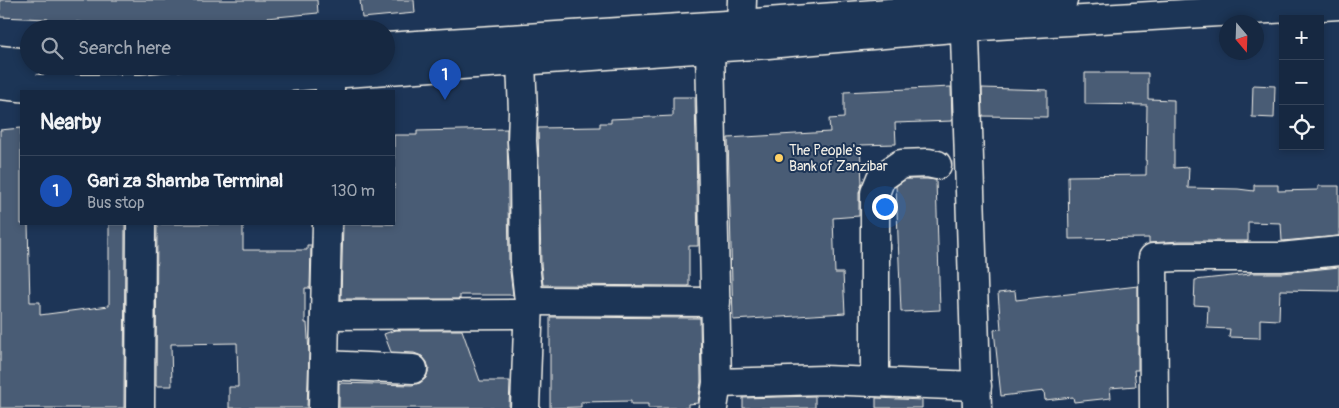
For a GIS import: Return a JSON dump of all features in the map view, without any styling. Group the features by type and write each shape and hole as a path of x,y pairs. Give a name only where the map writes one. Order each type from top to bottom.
{"street":[{"path":"0,85 39,88 142,90 216,82 330,84 521,62 710,49 1025,1 1063,0"},
{"path":"395,46 741,12 964,11 1339,5"},
{"path":"710,49 716,302 715,395 823,380 875,382 977,397 964,11"},
{"path":"0,60 20,62"},
{"path":"521,62 525,264 528,308 525,408"},
{"path":"875,382 875,193 881,178 901,164 928,163 937,165"},
{"path":"140,408 141,225"},
{"path":"323,408 327,225"},
{"path":"1154,408 1153,258 1280,257 1339,251"},
{"path":"325,315 716,302"},
{"path":"324,365 413,369"}],"building":[{"path":"0,0 317,0 318,13 266,18 266,20 48,20 0,17"},
{"path":"360,0 414,0 415,13 362,18"},
{"path":"1085,73 1148,73 1148,99 1174,100 1174,168 1189,167 1188,188 1254,191 1254,185 1278,185 1278,191 1318,190 1318,186 1339,186 1339,236 1282,241 1281,223 1248,222 1248,241 1149,243 1149,238 1069,239 1068,176 1146,175 1147,105 1085,104"},
{"path":"1253,85 1275,86 1274,118 1252,117"},
{"path":"951,87 952,121 895,123 896,144 860,145 862,183 859,193 859,216 833,218 835,273 843,273 845,313 733,320 728,138 830,132 829,119 844,118 844,92"},
{"path":"982,88 1047,90 1047,117 983,116"},
{"path":"673,97 695,97 698,246 689,246 689,286 543,285 538,128 600,127 600,123 611,123 611,119 673,116"},
{"path":"20,128 20,225 28,225 30,302 40,302 40,315 109,306 109,225 125,225 124,408 0,408 0,130"},
{"path":"507,129 509,264 513,295 460,295 460,299 341,299 343,225 395,225 395,135 417,135 417,131"},
{"path":"906,179 936,180 940,310 901,312 896,186"},
{"path":"157,225 243,225 243,250 307,250 307,245 311,245 310,288 305,288 305,323 307,323 309,353 307,408 229,408 229,387 238,387 237,343 171,344 172,386 156,386"},
{"path":"1339,267 1339,291 1280,290 1279,320 1260,319 1260,338 1229,337 1230,329 1207,328 1208,306 1194,305 1195,280 1250,273 1283,273"},
{"path":"1138,286 1138,370 1134,370 1136,386 1110,388 1111,398 1074,402 1073,397 1045,400 1044,391 1001,396 994,330 1001,329 998,293 1015,291 1016,300"},
{"path":"550,317 700,318 701,382 698,403 688,404 688,408 648,408 648,404 631,404 631,401 581,402 581,407 550,408"},
{"path":"395,330 462,330 480,381 510,381 509,408 339,408 339,383 412,385 420,383 426,378 429,369 427,362 422,356 414,353 391,352 384,334"},
{"path":"815,396 815,408 743,408 743,398"},
{"path":"876,398 922,400 922,408 876,408"}],"place":[{"name":"Gari za Shamba Terminal","path":"445,100"},
{"name":"The People's Bank of Zanzibar","path":"779,158"}]}
